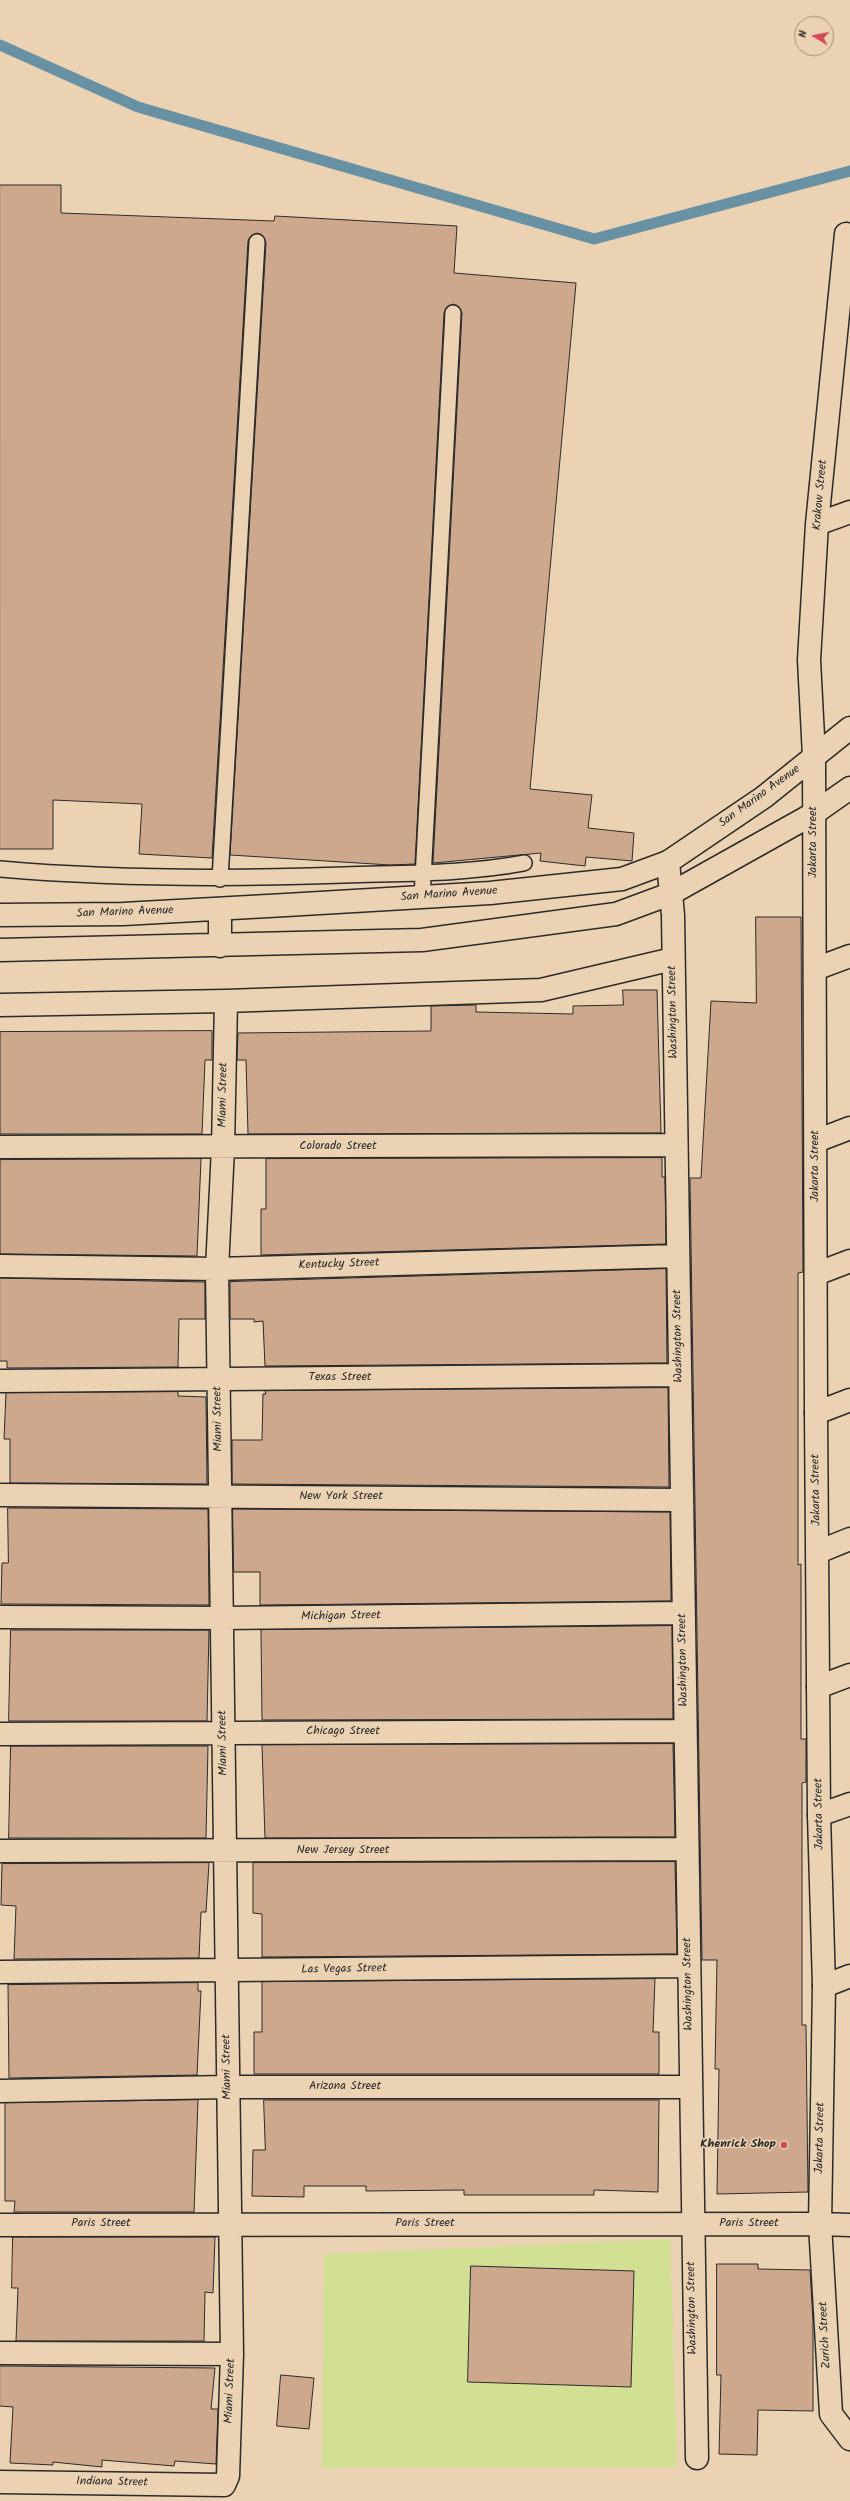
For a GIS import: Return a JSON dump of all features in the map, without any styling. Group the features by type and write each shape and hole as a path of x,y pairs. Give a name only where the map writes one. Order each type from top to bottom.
{"street":[{"name":"Krakow Street","path":"814,756 809,660 817,524 846,234"},
{"path":"817,524 850,512"},
{"name":"San Marino Avenue","path":"0,916 123,914 490,893 622,879 668,862 764,797 850,728"},
{"name":"Jakarta Street","path":"814,756 813,814 819,1815 824,1986 820,2224"},
{"path":"0,950 220,946 422,940 616,914 670,894 813,814 850,788"},
{"name":"Washington Street","path":"668,862 673,959 682,1500 691,2224 696,2458"},
{"path":"220,909 220,946"},
{"path":"815,969 850,956"},
{"path":"0,1004 226,1001 541,990 673,959"},
{"name":"Miami Street","path":"224,2485 228,2476 232,2354 217,1269 223,1148 226,1001"},
{"path":"816,1141 850,1128"},
{"name":"Colorado Street","path":"0,1147 223,1148 676,1145"},
{"name":"Kentucky Street","path":"0,1266 217,1269 678,1256"},
{"path":"816,1274 850,1260"},
{"name":"Texas Street","path":"0,1381 680,1375"},
{"path":"816,1412 850,1400"},
{"name":"New York Street","path":"0,1496 220,1496 682,1500"},
{"path":"818,1552 850,1540"},
{"name":"Michigan Street","path":"0,1617 222,1618 683,1613"},
{"path":"818,1687 850,1675"},
{"name":"Chicago Street","path":"0,1734 685,1731"},
{"path":"819,1815 850,1804"},
{"name":"New Jersey Street","path":"0,1851 686,1849"},
{"name":"Las Vegas Street","path":"0,1972 688,1966"},
{"path":"824,1986 850,1976"},
{"name":"Arizona Street","path":"0,2091 228,2087 690,2087"},
{"name":"Paris Street","path":"0,2224 850,2225"},
{"name":"Zurich Street","path":"820,2224 831,2414 850,2439"},
{"path":"0,2353 232,2354"},
{"name":"Indiana Street","path":"0,2482 224,2485"}],"lane":[{"path":"220,879 256,242"},
{"path":"422,897 422,873 453,313"},
{"path":"0,869 51,874 220,879 422,873 501,868 524,863"}],"green space":[{"path":"670,2239 677,2467 322,2468 324,2254"}],"building":[{"path":"0,185 61,185 61,213 274,221 275,216 457,226 454,273 576,283 530,789 592,795 588,828 634,833 632,861 586,857 585,866 540,861 541,853 433,863 462,313 458,306 453,304 446,308 444,313 415,864 390,865 230,855 266,243 262,235 257,233 250,237 248,241 212,858 139,854 142,804 53,800 53,849 0,849"},
{"path":"756,917 801,917 803,1272 798,1273 798,1565 801,1564 801,1739 806,1739 806,1782 802,1783 802,2025 806,2025 808,2192 717,2194 719,2069 715,2069 717,1960 702,1960 690,1178 701,1178 711,1001 756,1003"},
{"path":"623,990 657,990 661,1133 248,1134 246,1060 237,1060 238,1033 431,1031 431,1006 476,1005 476,1012 573,1014 573,1006 623,1005"},
{"path":"212,1031 212,1060 205,1060 202,1134 0,1134 0,1032"},
{"path":"662,1158 662,1177 665,1177 666,1244 261,1255 261,1209 266,1209 266,1159"},
{"path":"201,1159 197,1256 0,1254 0,1160"},
{"path":"666,1269 667,1363 265,1366 263,1321 254,1322 254,1319 230,1319 230,1282"},
{"path":"0,1278 205,1282 205,1319 179,1319 178,1367 7,1368 7,1361 0,1361"},
{"path":"668,1388 669,1487 232,1484 232,1440 262,1440 263,1394 266,1394 265,1391"},
{"path":"178,1392 178,1396 206,1397 207,1484 10,1483 10,1439 4,1439 6,1393"},
{"path":"8,1508 208,1509 209,1605 1,1604 2,1563 8,1563"},
{"path":"233,1509 670,1512 671,1601 260,1605 260,1572 234,1572"},
{"path":"672,1626 673,1719 262,1720 261,1630"},
{"path":"11,1630 209,1630 207,1721 9,1721"},
{"path":"673,1744 675,1837 265,1838 262,1745"},
{"path":"11,1746 208,1746 206,1838 9,1838"},
{"path":"675,1862 677,1954 262,1957 262,1914 253,1913 253,1863"},
{"path":"209,1863 206,1912 201,1912 199,1958 14,1959 16,1906 1,1905 2,1864"},
{"path":"655,1979 653,2032 659,2032 659,2074 254,2074 254,2032 262,2032 262,1982"},
{"path":"198,1983 198,1991 201,1991 197,2075 9,2078 8,1985"},
{"path":"198,2100 194,2212 14,2212 15,2201 5,2201 5,2103"},
{"path":"264,2100 659,2100 658,2192 594,2190 594,2195 464,2195 464,2190 366,2191 366,2186 304,2186 304,2197 252,2196 253,2150 265,2150"},
{"path":"13,2237 215,2237 213,2293 205,2292 204,2341 16,2341 18,2288 12,2288"},
{"path":"717,2264 758,2264 758,2269 810,2270 813,2322 813,2411 758,2410 757,2455 719,2454 721,2375 717,2375"},
{"path":"471,2266 634,2271 631,2387 468,2382"},
{"path":"0,2366 215,2368 211,2409 218,2409 216,2464 175,2461 174,2466 102,2460 102,2467 53,2462 53,2465 10,2463 13,2407 0,2406"},
{"path":"281,2375 314,2378 309,2429 277,2426"}],"waterway":[{"path":"0,45 138,107 594,239 850,171"}],"place":[{"name":"Khenrick Shop","path":"784,2145"}]}
